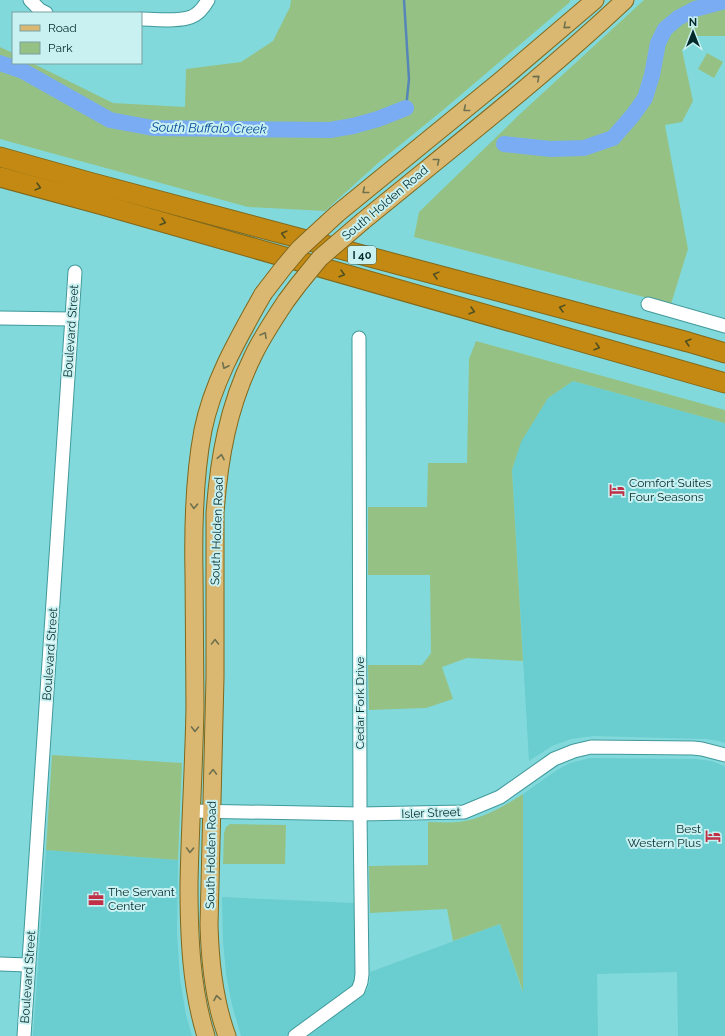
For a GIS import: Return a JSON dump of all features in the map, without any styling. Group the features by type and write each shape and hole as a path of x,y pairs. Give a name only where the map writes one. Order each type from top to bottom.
{"highway":[{"name":"I 40","path":"0,157 725,353"},
{"name":"I 40","path":"0,177 110,207 725,383"}],"main road":[{"name":"South Holden Road","path":"206,1036 198,1003 191,957 190,938 191,811 195,705 193,534 198,458 210,405 223,370 240,335 263,294 299,249 337,214 500,82 595,0"},
{"name":"South Holden Road","path":"226,1036 214,984 210,948 209,918 215,677 215,514 220,465 229,419 236,396 254,354 266,332 286,301 320,258 363,220 502,107 600,24 625,0"}],"street":[{"path":"142,19 178,20 192,17 205,5"},
{"name":"Boulevard Street","path":"24,1036 75,272"},
{"path":"648,304 725,326"},
{"path":"0,318 72,319"},
{"name":"Cedar Fork Drive","path":"295,1036 358,990 362,974 360,814 359,338"},
{"name":"Isler Street","path":"191,811 360,814 464,812 500,797 554,758 586,748 693,748 725,755"},
{"path":"0,964 28,965"}],"shaded area":[{"path":"573,381 725,423 725,743 705,739 594,736 571,739 552,746 529,761 512,470 520,442 548,398"},
{"path":"590,758 696,759 711,761 725,766 725,1036 678,1036 677,972 597,974 598,1036 308,1036 363,995 367,990 370,981 370,972 500,924 522,991 523,794 557,770 570,763"},
{"path":"46,850 178,860 177,934 180,979 186,1015 192,1036 33,1036"},
{"path":"222,897 355,903 356,980 354,986 286,1036 241,1036 232,1005 226,974 223,940"}],"green space":[{"path":"291,0 570,0 570,2 443,110 378,163 325,211 248,207 0,139 0,47 12,53 12,64 34,64 113,103 185,107 186,69 241,62 273,41 290,7"},
{"path":"644,0 725,0 725,36 695,36 682,50 693,101 682,122 665,125 688,249 671,304 414,237 419,212 520,114"},
{"path":"707,53 723,62 714,78 698,69"},
{"path":"476,341 725,410 725,423 573,381 548,398 521,442 512,470 523,661 467,658 442,667 453,699 426,708 369,710 368,665 422,665 431,653 430,575 368,575 368,507 427,507 428,463 467,463 469,359"},
{"path":"52,755 182,763 178,860 46,850"},
{"path":"523,794 523,992 500,924 453,941 447,909 370,913 369,866 428,865 428,822 459,822 476,818 501,807"},
{"path":"230,824 286,825 285,864 223,864 224,833 226,827"}],"waterway":[{"path":"404,0 409,79 406,108"},
{"name":"South Buffalo Creek","path":"504,144 551,149 584,148 613,138 633,115 645,98 652,75 658,43 665,29 678,18 695,9 725,1"},
{"name":"South Buffalo Creek","path":"0,63 23,71 110,120 153,128 330,130 353,126 378,119 406,108"}],"place":[{"name":"Comfort Suites Four Seasons","path":"617,490"},
{"name":"Best Western Plus","path":"713,836"},
{"name":"The Servant Center","path":"96,899"}]}
